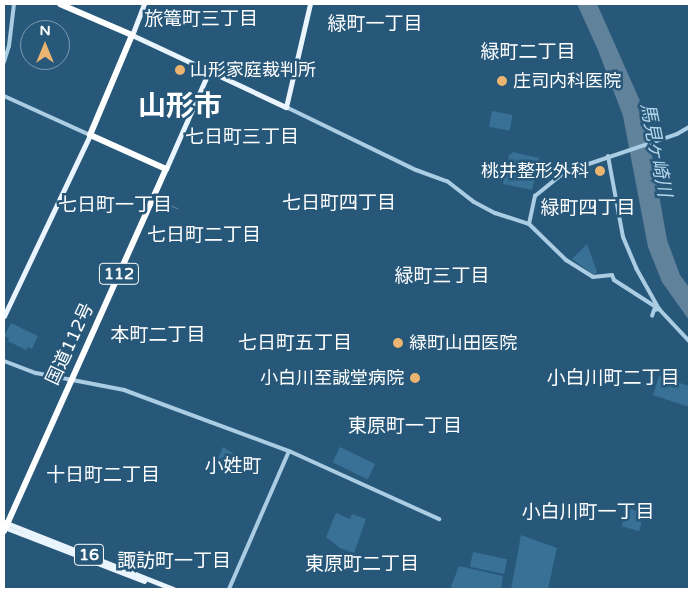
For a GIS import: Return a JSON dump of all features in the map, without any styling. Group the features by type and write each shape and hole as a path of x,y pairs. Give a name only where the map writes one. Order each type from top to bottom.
{"highway":[{"path":"60,4 132,35 90,135 166,169"},
{"name":"国道112号","path":"5,526 166,169"}],"main road":[{"path":"144,4 132,35 286,107 310,4"},
{"path":"166,169 209,71"},
{"path":"4,316 90,135"},
{"name":"16","path":"5,526 163,589"},
{"name":"16","path":"5,526 173,589"}],"street":[{"path":"4,62 14,4"},
{"path":"4,96 90,135"},
{"path":"286,107 416,170 447,181 474,202 495,213 529,224 566,260 593,277 612,275 659,309"},
{"path":"529,224 538,193 565,172 666,138 689,127"},
{"path":"608,156 624,237 649,296 689,341"},
{"path":"642,298 649,296"},
{"path":"652,316 654,310 659,309"},
{"path":"4,361 36,373 124,390 290,451 439,519"},
{"path":"229,589 290,451"}],"shaded area":[{"path":"577,4 597,4 644,110 667,240 680,275 689,287 689,320 662,282 648,247 623,116 598,50"},
{"path":"492,111 513,115 510,131 489,127"},
{"path":"513,152 539,158 532,190 503,184 509,155"},
{"path":"587,244 597,272 594,275 572,259"},
{"path":"11,323 38,336 32,349 28,347 26,350 8,341 9,338 4,336"},
{"path":"659,376 689,386 689,407 653,395"},
{"path":"223,447 240,458 235,469 217,461"},
{"path":"340,447 375,464 368,479 333,462"},
{"path":"627,508 644,513 639,531 622,526"},
{"path":"336,513 350,519 352,514 366,519 354,553 340,548 326,537"},
{"path":"521,535 557,548 548,589 511,589"},
{"path":"473,552 507,559 504,574 470,567"},
{"path":"459,566 503,576 501,589 450,589"}],"waterway":[{"path":"157,200 177,208"}],"place":[{"name":"山形家庭裁判所","path":"180,70"},
{"name":"庄司内科医院","path":"502,81"},
{"name":"桃井整形外科","path":"600,171"},
{"name":"緑町山田医院","path":"398,343"},
{"name":"小白川至誠堂病院","path":"415,378"}],"district":[{"name":"旅篭町三丁目","path":"201,20"},
{"name":"緑町一丁目","path":"375,25"},
{"name":"緑町二丁目","path":"528,53"},
{"name":"山形市","path":"180,106"},
{"name":"七日町三丁目","path":"242,138"},
{"name":"七日町四丁目","path":"339,204"},
{"name":"七日町一丁目","path":"115,206"},
{"name":"緑町四丁目","path":"588,209"},
{"name":"七日町二丁目","path":"204,236"},
{"name":"緑町三丁目","path":"442,277"},
{"name":"本町二丁目","path":"158,336"},
{"name":"七日町五丁目","path":"295,344"},
{"name":"小白川町二丁目","path":"613,379"},
{"name":"東原町一丁目","path":"405,427"},
{"name":"小姓町","path":"233,467"},
{"name":"十日町二丁目","path":"103,476"},
{"name":"小白川町一丁目","path":"588,513"},
{"name":"諏訪町一丁目","path":"174,562"},
{"name":"東原町二丁目","path":"362,565"}],"water label":[{"name":"馬見ヶ崎川","path":"655,150"}]}
